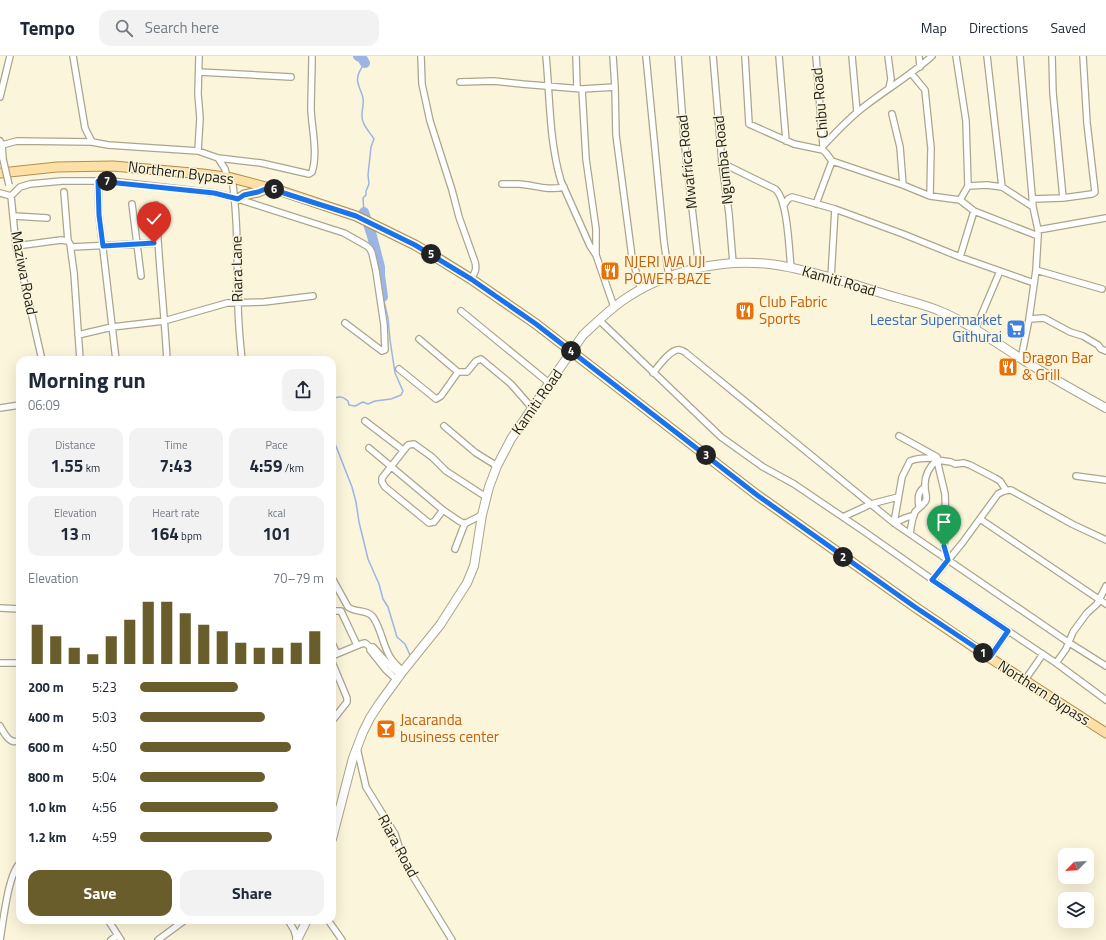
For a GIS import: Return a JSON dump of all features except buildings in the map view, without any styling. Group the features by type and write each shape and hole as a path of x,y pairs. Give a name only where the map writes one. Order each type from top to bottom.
{"main road":[{"name":"Northern Bypass","path":"0,173 57,167 113,166 216,175 268,188 356,216 386,231 421,249 471,279 536,324 757,495 915,607 1106,733"},
{"path":"236,198 268,188"},
{"name":"Kamiti Road","path":"336,824 357,746 370,718 400,675 440,625 470,577 474,566 486,497 497,466 511,439 583,335 622,301 641,290 669,277 699,268 733,263 762,264 791,268 831,278 931,307 944,313 1106,408"},
{"path":"297,940 304,924"}],"street":[{"path":"0,97 10,56"},
{"path":"73,56 85,128 92,142"},
{"path":"198,151 200,118 198,94 199,56"},
{"path":"1,143 17,141 92,142 108,145 198,151 220,160 261,163 309,174 312,172 314,158 311,108 312,56"},
{"path":"421,56 422,84 430,121 475,262 476,272 471,279"},
{"path":"546,56 553,139 558,171 590,246 596,255 614,308"},
{"path":"576,56 586,159 596,229 596,255"},
{"path":"612,56 615,87 616,136 632,257 641,290"},
{"path":"646,56 664,242 669,277"},
{"name":"Mwafrica Road","path":"678,56 684,138 699,268"},
{"name":"Ngumba Road","path":"713,56 722,163 729,214 733,263"},
{"path":"745,56 749,124 799,146 823,147 857,112 920,67 932,56"},
{"path":"779,56 786,141"},
{"name":"Chibu Road","path":"816,56 823,147"},
{"path":"852,56 857,112"},
{"path":"888,56 891,79 889,88"},
{"path":"919,56 920,67"},
{"path":"956,56 966,121 968,186 960,200"},
{"path":"987,56 1002,187"},
{"path":"1020,56 1032,199 1038,233 1036,270 1029,319 1021,359"},
{"path":"1052,56 1053,92 1063,198"},
{"path":"1032,199 1063,198 1092,194 1095,192 1087,123 1084,56"},
{"path":"199,72 291,77"},
{"path":"911,73 925,90 931,148 930,196"},
{"path":"460,82 494,81 580,88 615,87"},
{"path":"892,114 900,147 903,185"},
{"name":"Maziwa Road","path":"1,143 14,216 16,246 41,356"},
{"path":"823,147 832,161 903,185 930,196 960,200 974,211 1038,233 1106,218"},
{"path":"216,175 220,160"},
{"name":"Riara Lane","path":"220,160 230,178 236,198 238,302 242,356"},
{"path":"816,204 832,161"},
{"path":"722,163 776,190 784,205 791,268"},
{"path":"98,181 99,215 116,356"},
{"path":"0,193 11,196 20,187 30,184 98,181 214,193 236,198 344,233 370,249 374,259 384,325 385,350 382,351 376,347 345,323"},
{"path":"502,184 520,184 548,189 564,187"},
{"path":"968,186 987,185 1002,187 1033,207"},
{"path":"64,192 68,241 70,244 74,273 80,356"},
{"path":"784,205 788,199 792,197 816,204 903,234 960,257 1034,283"},
{"path":"132,204 141,276"},
{"path":"156,204 157,243 167,356"},
{"path":"831,278 835,210"},
{"path":"960,257 974,211"},
{"path":"14,216 47,218"},
{"path":"16,246 61,240 68,241"},
{"path":"70,247 157,243"},
{"path":"1036,270 1102,289"},
{"path":"975,330 1000,271"},
{"path":"78,335 112,327 164,321 227,303 264,302 276,299 313,296"},
{"path":"461,311 549,383"},
{"path":"1029,319 1044,318 1070,332 1082,336 1106,351"},
{"path":"599,320 721,437 763,467 794,484 843,517 932,580 1056,663 1106,700"},
{"path":"419,339 458,372 467,372 478,359 481,359 511,384 532,408"},
{"path":"653,373 671,353 676,350 681,350 686,353 894,523 1068,642 1106,666"},
{"path":"399,368 436,399 441,396 458,372"},
{"path":"0,408 16,406"},
{"path":"365,421 403,450"},
{"path":"444,426 476,453 497,466"},
{"path":"899,436 937,459 945,494 946,526 944,546 948,560"},
{"path":"442,510 434,522 431,523 385,487 381,481 408,445 414,444 446,471 486,497"},
{"path":"369,448 442,510 459,521 465,523 470,522 482,514"},
{"path":"894,523 902,477 910,461 918,458 937,459 955,464 964,463 970,465 995,478 1006,490"},
{"path":"910,534 914,515 925,501 927,494 925,487 928,470 937,459"},
{"path":"1076,476 1106,480"},
{"path":"932,580 963,542 998,494 1006,490 1011,490 1072,524 1106,540"},
{"path":"843,517 871,504 898,497"},
{"path":"894,523 914,515"},
{"path":"980,519 1106,604"},
{"path":"456,549 465,523"},
{"path":"336,585 348,607 352,610 370,614 373,617 390,657 400,675"},
{"path":"1056,663 1066,649 1073,632 1087,613 1097,604 1106,586"},
{"path":"0,608 16,609"},
{"path":"336,611 341,611 357,645"},
{"path":"990,657 1008,631"},
{"path":"336,654 365,643 370,647 373,647 400,675"},
{"path":"1025,680 1043,654"},
{"path":"0,663 16,663"},
{"path":"336,672 347,698 347,702 336,716"},
{"path":"0,726 12,742 16,742"},
{"name":"Riara Road","path":"357,746 366,787 395,834 403,859 409,870 452,940"},
{"path":"0,940 6,902 16,869"},
{"path":"110,924 119,938 111,940"},
{"path":"158,940 180,924"},
{"path":"290,924 297,940"},
{"path":"331,924 342,940"}],"waterway":[{"path":"358,56 362,58 365,63"},
{"path":"364,212 363,198 366,195 369,184 368,175 371,147 374,139 362,118 363,98 358,85 359,72 365,63"},
{"path":"364,212 380,267 383,297"},
{"path":"336,398 342,397 348,401 349,405 355,406 363,402 368,404 375,401 391,399 401,395 403,391 395,373 388,318 383,297"},
{"path":"336,446 352,487 368,559 379,584 383,599 388,607 397,637 405,644 410,655"}],"place":[{"name":"NJERI WA UJI POWER BAZE","path":"610,271"},
{"name":"Club Fabric Sports","path":"745,311"},
{"name":"Leestar Supermarket Githurai","path":"1016,329"},
{"name":"Dragon Bar & Grill","path":"1008,367"},
{"name":"Jacaranda business center","path":"386,729"}],"route":[{"path":"154,243 103,246 99,215 98,181 110,181 214,193 238,199 244,195 268,188 311,200 356,216 415,245 471,279 536,324 757,495 915,607 990,657 1008,631 932,580 948,560 944,546"}]}
